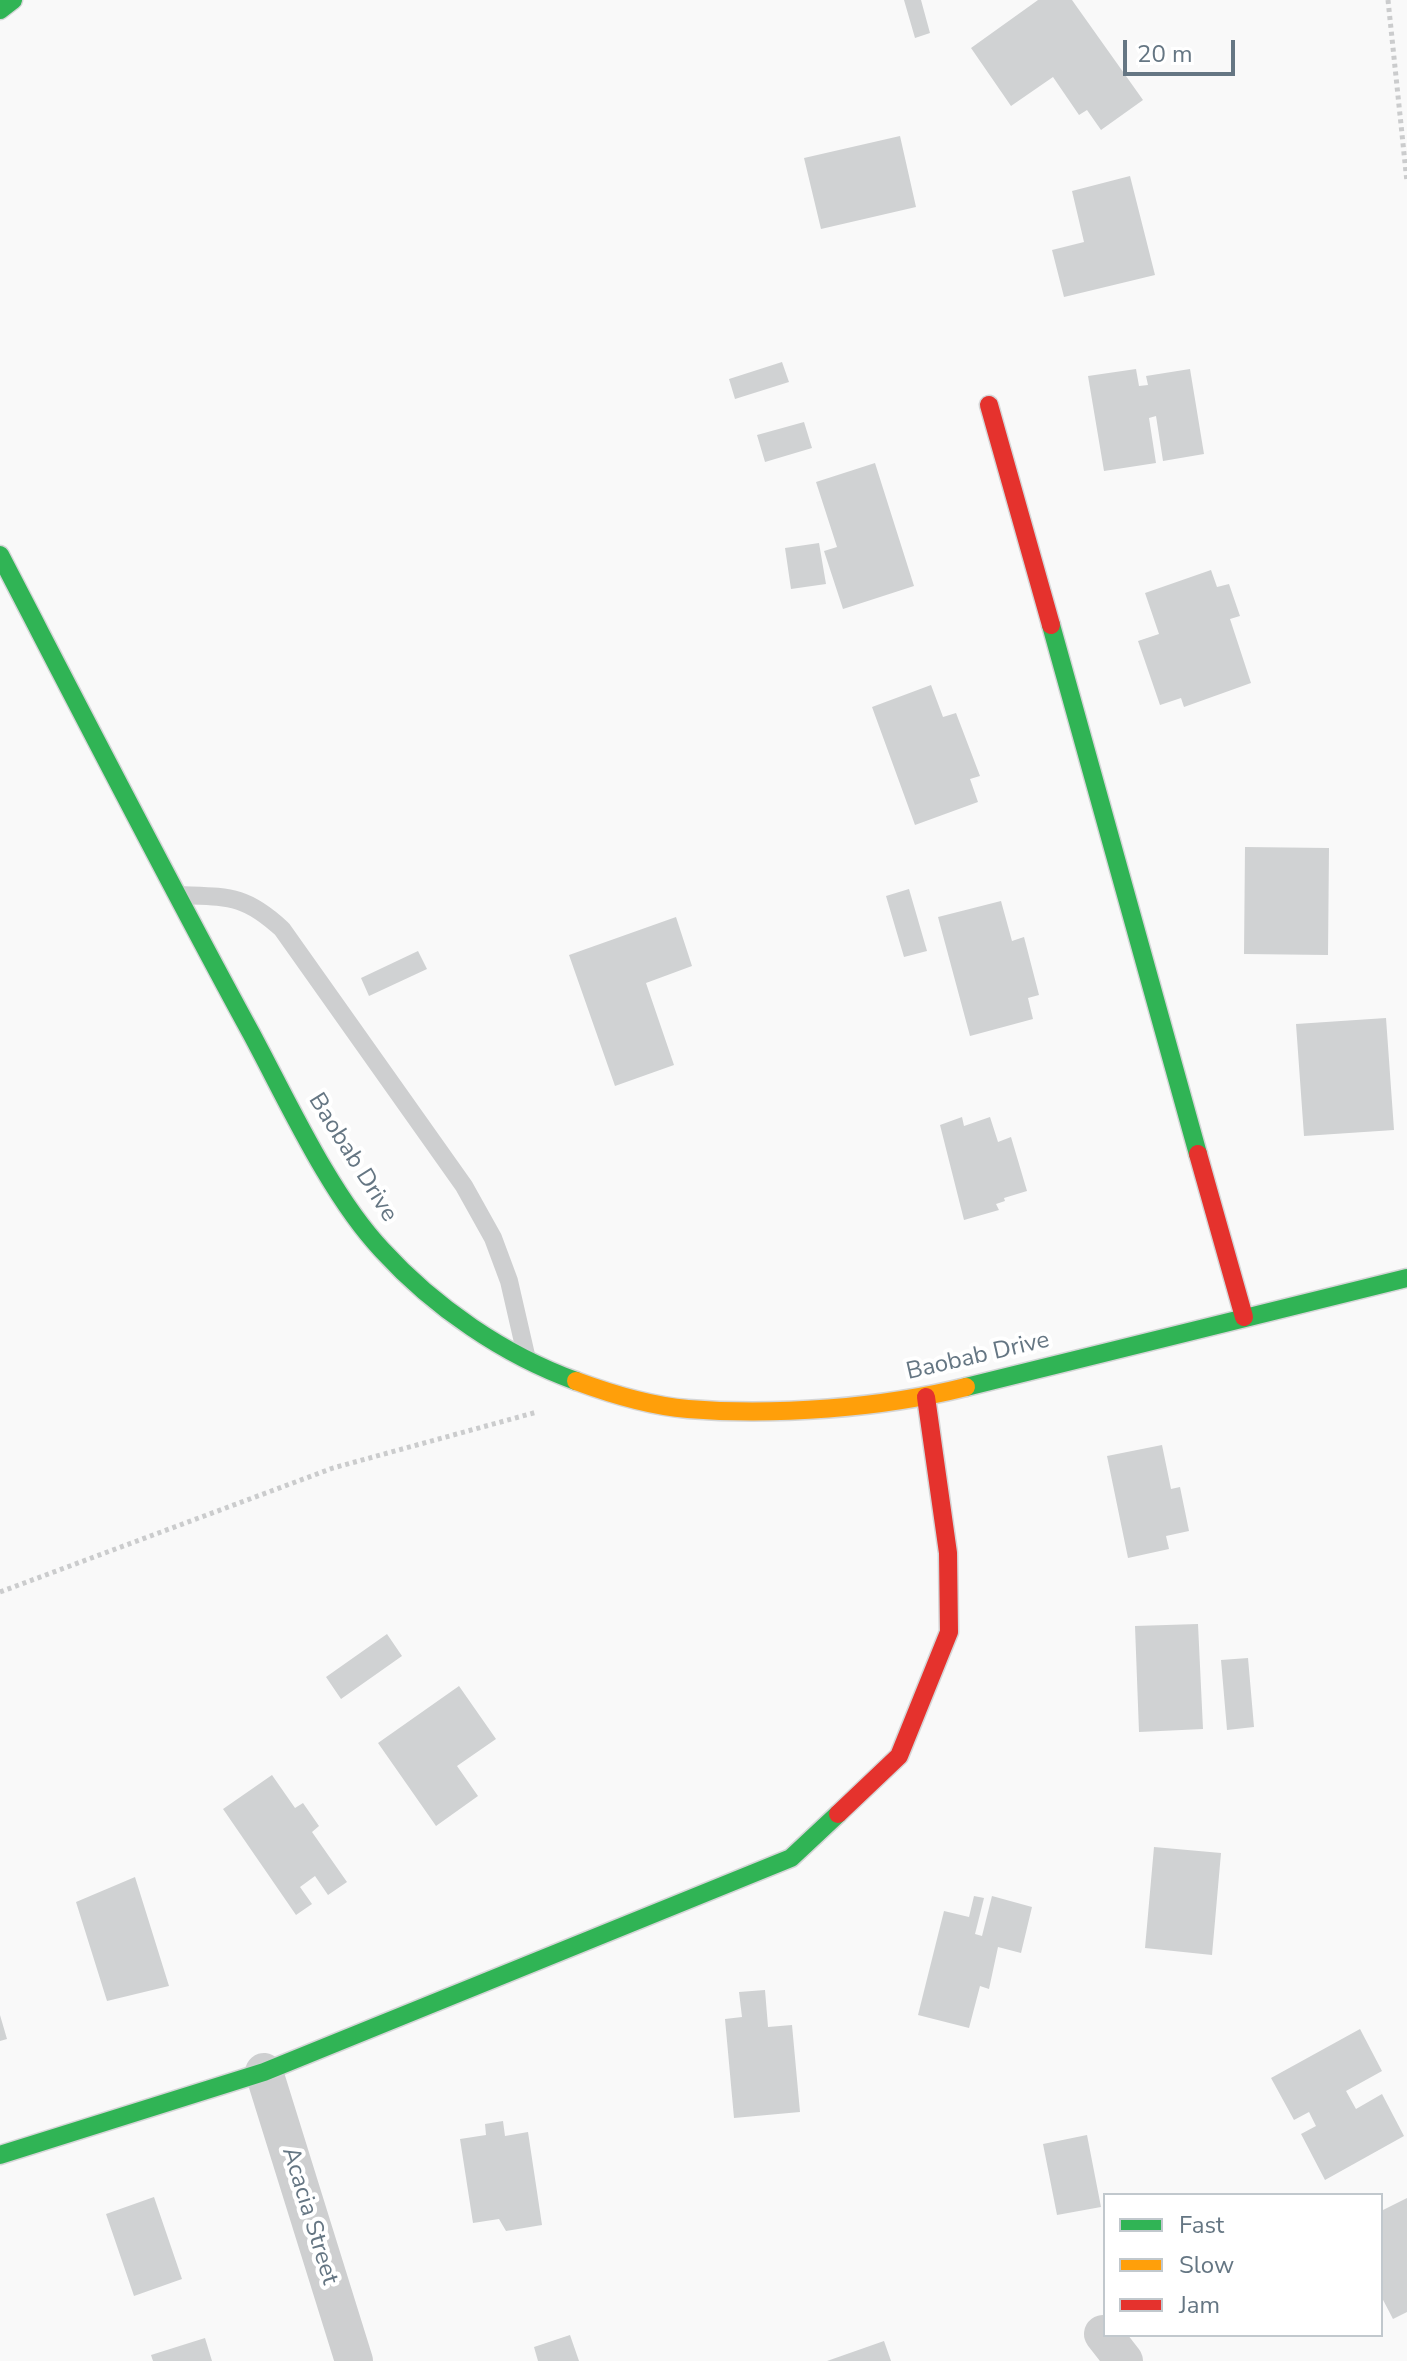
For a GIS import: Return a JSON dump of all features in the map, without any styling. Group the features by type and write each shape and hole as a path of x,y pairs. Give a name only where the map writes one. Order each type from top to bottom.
{"street":[{"path":"0,10 13,0"},
{"path":"989,405 1244,1317"},
{"name":"Baobab Drive","path":"0,555 176,895 328,1175 381,1250 454,1314 529,1364 608,1393 687,1409 792,1409 926,1397 1407,1278"},
{"path":"0,2155 264,2072 791,1858 899,1756 949,1632 948,1553 926,1397"},
{"name":"Acacia Street","path":"264,2072 354,2361"}],"lane":[{"path":"176,895 227,897 256,905 282,929 472,1199 493,1238 509,1281 529,1364"}],"path":[{"path":"1388,0 1407,182"},
{"path":"0,1592 333,1468 547,1410"}],"building":[{"path":"904,0 921,0 930,33 915,38"},
{"path":"1038,0 1072,0 1143,100 1101,130 1087,110 1079,115 1053,77 1011,106 971,48"},
{"path":"900,136 916,207 821,229 804,158"},
{"path":"1130,176 1155,275 1064,297 1052,250 1084,242 1072,191"},
{"path":"782,362 789,382 735,399 729,379"},
{"path":"1136,369 1139,386 1148,385 1146,376 1190,369 1204,454 1163,461 1156,416 1149,418 1156,463 1104,471 1088,376"},
{"path":"804,422 812,448 765,462 757,435"},
{"path":"875,463 914,586 843,609 824,551 837,547 816,482"},
{"path":"819,543 826,584 791,589 785,548"},
{"path":"1211,570 1217,587 1229,584 1240,616 1230,619 1251,683 1184,707 1181,698 1160,705 1138,641 1159,634 1145,593"},
{"path":"931,685 943,717 956,713 980,776 970,779 978,802 915,825 872,707"},
{"path":"1245,847 1329,848 1328,955 1244,954"},
{"path":"909,889 927,951 904,957 886,896"},
{"path":"1001,901 1012,941 1024,937 1039,995 1028,998 1033,1019 970,1036 938,917"},
{"path":"676,917 692,966 646,983 674,1065 615,1086 569,955"},
{"path":"418,951 427,969 369,996 361,978"},
{"path":"1386,1018 1394,1130 1304,1136 1296,1024"},
{"path":"962,1117 964,1126 990,1117 998,1142 1011,1137 1027,1191 1004,1198 1005,1201 996,1204 999,1210 964,1220 940,1125"},
{"path":"1162,1445 1171,1489 1180,1487 1189,1531 1166,1536 1169,1549 1128,1558 1107,1456"},
{"path":"1198,1624 1203,1729 1139,1732 1135,1626"},
{"path":"387,1634 402,1656 341,1699 326,1677"},
{"path":"1248,1658 1254,1727 1227,1730 1221,1660"},
{"path":"459,1686 496,1739 457,1766 478,1796 436,1826 378,1743"},
{"path":"272,1775 295,1808 303,1803 319,1826 312,1832 347,1882 328,1895 315,1876 300,1887 312,1904 296,1915 223,1809"},
{"path":"1154,1847 1221,1853 1212,1955 1145,1948"},
{"path":"135,1877 169,1986 107,2001 76,1902"},
{"path":"974,1896 984,1898 975,1934 982,1936 992,1896 1032,1907 1021,1953 998,1947 989,1989 980,1986 969,2028 918,2015 944,1911 969,1917"},
{"path":"765,1990 768,2027 792,2025 800,2112 734,2118 725,2019 742,2017 739,1992"},
{"path":"0,2015 7,2039 0,2041"},
{"path":"1360,2029 1382,2071 1346,2091 1356,2109 1382,2094 1404,2136 1325,2180 1301,2134 1316,2126 1309,2112 1294,2120 1271,2078"},
{"path":"503,2121 505,2136 528,2132 542,2225 506,2231 499,2219 473,2223 460,2139 486,2135 485,2124"},
{"path":"1087,2135 1101,2207 1057,2215 1043,2144"},
{"path":"154,2197 182,2279 134,2296 106,2214"},
{"path":"1407,2198 1407,2312 1393,2319 1383,2300 1383,2210"},
{"path":"570,2335 579,2361 538,2361 534,2347"},
{"path":"205,2338 212,2361 153,2361 151,2355"},
{"path":"884,2341 891,2361 827,2361"}],"traffic: fast":[{"path":"0,10 13,0"},
{"path":"0,555 295,1117 327,1175 363,1228 402,1271 447,1310 523,1358 576,1381"},
{"path":"1051,625 1198,1154"},
{"path":"966,1387 1407,1278"},
{"path":"0,2155 264,2072 791,1858 838,1814"}],"traffic: slow":[{"path":"576,1381 659,1405 721,1411 792,1411 864,1405 966,1387"}],"traffic: jam":[{"path":"989,405 1051,625"},
{"path":"1198,1154 1244,1317"},
{"path":"838,1814 899,1756 949,1632 948,1553 926,1397"}]}
